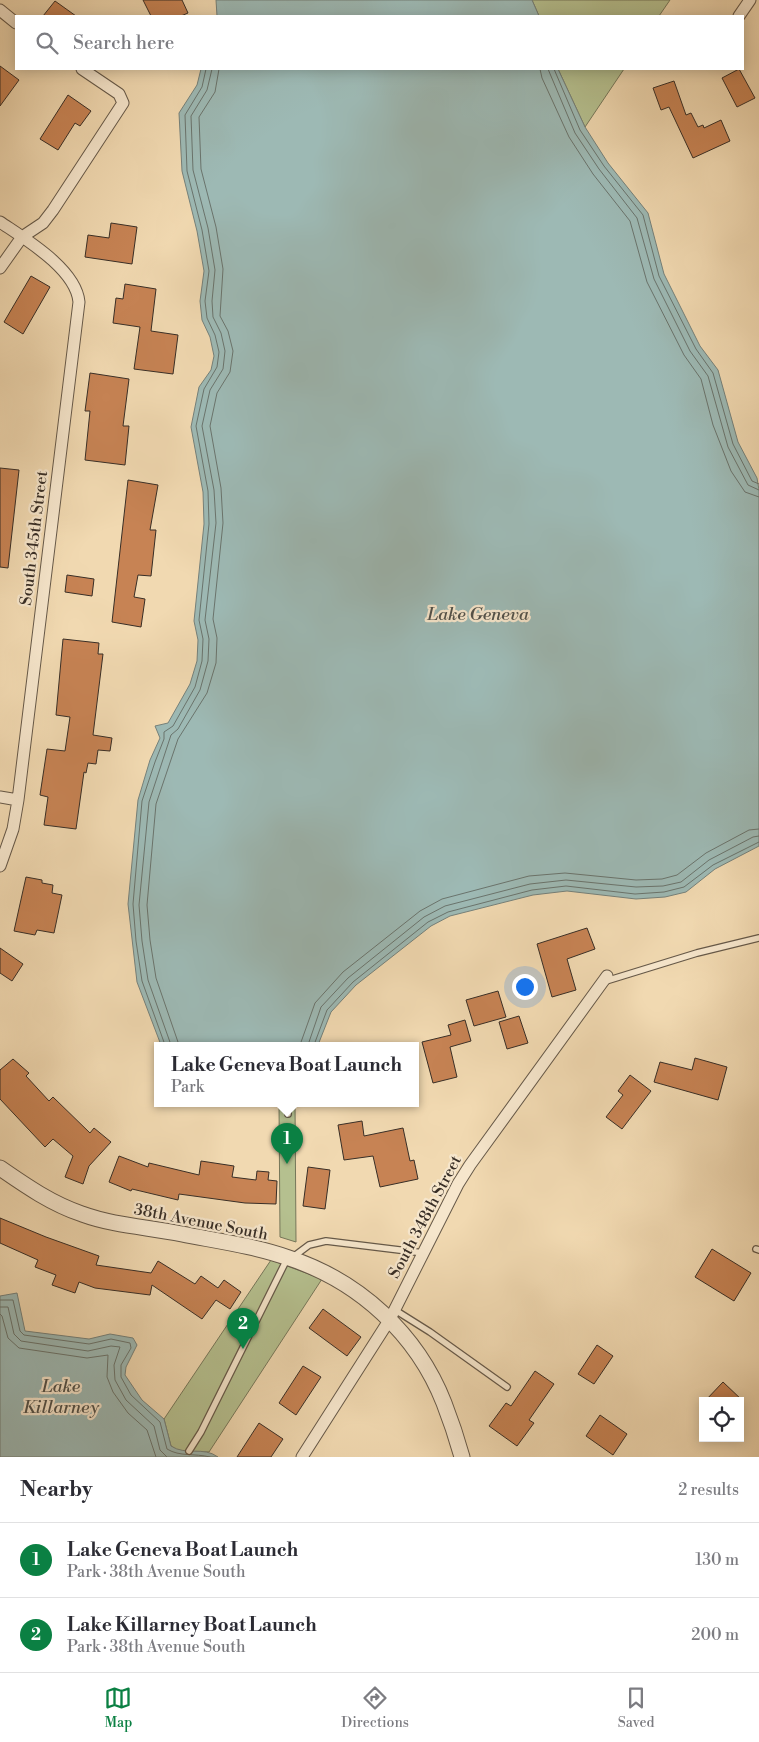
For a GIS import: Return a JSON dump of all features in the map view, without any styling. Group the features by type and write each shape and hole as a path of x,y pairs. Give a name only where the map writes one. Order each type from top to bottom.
{"street":[{"path":"740,15 750,0"},
{"path":"0,10 15,22"},
{"path":"0,268 22,237 42,223 53,210 124,103 120,94 84,70"},
{"name":"South 345th Street","path":"0,222 54,262 75,284 79,302 18,800 13,829 0,866"},
{"path":"0,798 18,800"},
{"name":"South 348th Street","path":"302,1457 392,1315 458,1184 470,1165 606,979"},
{"name":"38th Avenue South","path":"0,1168 44,1196 82,1214 134,1226 241,1246 289,1258 337,1279 392,1315 436,1386 462,1457"}],"lane":[{"path":"606,979 697,953 759,938"},
{"path":"288,1107 288,1114"},
{"path":"189,1451 201,1432 289,1258 309,1246 326,1242 424,1253"},
{"path":"392,1315 430,1332 508,1387"}],"green space":[{"path":"532,0 670,0 660,15 539,15"},
{"path":"558,70 623,70 585,127"},
{"path":"279,1107 295,1107 296,1242 280,1237"},
{"path":"271,1260 322,1279 209,1452 178,1451 171,1446 164,1419"}],"water":[{"path":"216,0 532,0 539,15 217,15"},
{"name":"Lake Geneva","path":"201,70 558,70 585,127 608,163 648,213 664,274 700,346 718,370 738,442 757,478 759,490 759,846 715,869 686,892 665,897 636,899 567,891 533,895 450,916 431,926 356,985 331,1012 319,1042 160,1042 137,982 128,904 138,800 150,760 160,738 155,726 168,723 190,684 197,661 198,640 194,621 204,524 203,492 191,427 199,387 211,370 214,356 210,337 202,320 200,301 204,271 197,231 182,171 179,113 197,85"},
{"name":"Lake Killarney","path":"17,1293 25,1331 89,1339 110,1334 133,1338 137,1345 126,1367 125,1375 142,1400 164,1419 171,1446 177,1449 206,1452 218,1457 0,1457 0,1296"}],"building":[{"path":"143,0 182,0 188,13 183,15 150,15"},
{"path":"55,1 75,15 44,15"},
{"path":"0,66 19,80 0,106"},
{"path":"740,70 755,98 737,107 722,78"},
{"path":"674,81 686,115 691,113 698,127 703,125 704,128 721,120 730,141 693,158 669,107 661,110 653,88"},
{"path":"68,95 91,111 80,126 75,123 58,150 40,139"},
{"path":"111,223 137,227 132,264 85,257 88,235 109,238"},
{"path":"31,276 50,287 23,334 4,322"},
{"path":"125,284 156,289 151,331 178,335 173,374 134,369 140,327 113,323 116,298 123,299"},
{"path":"90,373 129,379 123,426 129,426 125,465 85,460 90,411 85,411"},
{"path":"0,468 19,470 8,568 0,567"},
{"path":"128,480 158,485 150,530 156,530 151,576 138,575 134,597 145,599 141,627 112,622"},
{"path":"67,575 94,579 92,596 65,592"},
{"path":"63,639 99,643 98,654 103,654 93,735 112,738 110,751 98,750 96,764 88,763 86,773 84,772 76,829 44,825 48,797 40,795 47,749 65,751 70,717 56,715"},
{"path":"26,877 42,880 42,883 53,885 52,893 62,895 54,933 37,930 35,935 14,931"},
{"path":"587,928 595,949 567,959 576,990 552,997 537,944"},
{"path":"0,948 23,964 12,981 0,973"},
{"path":"498,991 506,1017 474,1026 466,1000"},
{"path":"519,1016 528,1043 507,1049 499,1022"},
{"path":"465,1020 471,1041 450,1047 457,1077 433,1083 422,1042 451,1035 448,1025"},
{"path":"695,1058 727,1067 718,1100 654,1082 660,1062 692,1070"},
{"path":"13,1059 29,1073 26,1076 49,1101 53,1097 90,1133 94,1128 111,1142 89,1166 83,1184 65,1177 73,1156 53,1139 45,1147 0,1099 0,1070"},
{"path":"630,1075 651,1091 622,1129 606,1117 623,1095 618,1091"},
{"path":"362,1121 364,1136 403,1128 410,1161 414,1160 418,1179 380,1187 373,1156 344,1160 338,1125"},
{"path":"119,1156 148,1167 149,1163 199,1175 201,1161 234,1166 232,1177 256,1180 257,1171 269,1172 268,1180 277,1181 276,1204 245,1203 179,1194 178,1200 132,1189 131,1191 109,1182"},
{"path":"308,1167 330,1170 325,1209 303,1206"},
{"path":"0,1218 99,1256 96,1265 151,1273 158,1261 195,1284 201,1276 218,1288 224,1280 241,1292 230,1309 216,1300 202,1319 152,1285 150,1295 95,1288 79,1282 75,1293 52,1285 56,1275 35,1267 38,1260 0,1243"},
{"path":"712,1249 751,1273 734,1301 695,1277"},
{"path":"323,1309 361,1337 347,1356 309,1328"},
{"path":"597,1345 613,1356 594,1384 578,1374"},
{"path":"303,1366 321,1377 296,1415 279,1403"},
{"path":"535,1371 554,1384 529,1420 534,1423 517,1446 489,1426 506,1403 511,1406"},
{"path":"723,1382 739,1397 709,1397"},
{"path":"600,1415 627,1434 613,1455 586,1436"},
{"path":"259,1423 283,1439 271,1457 237,1457"}],"place":[{"name":"Lake Geneva Boat Launch","path":"287,1164"},
{"name":"Lake Killarney Boat Launch","path":"243,1349"}]}
